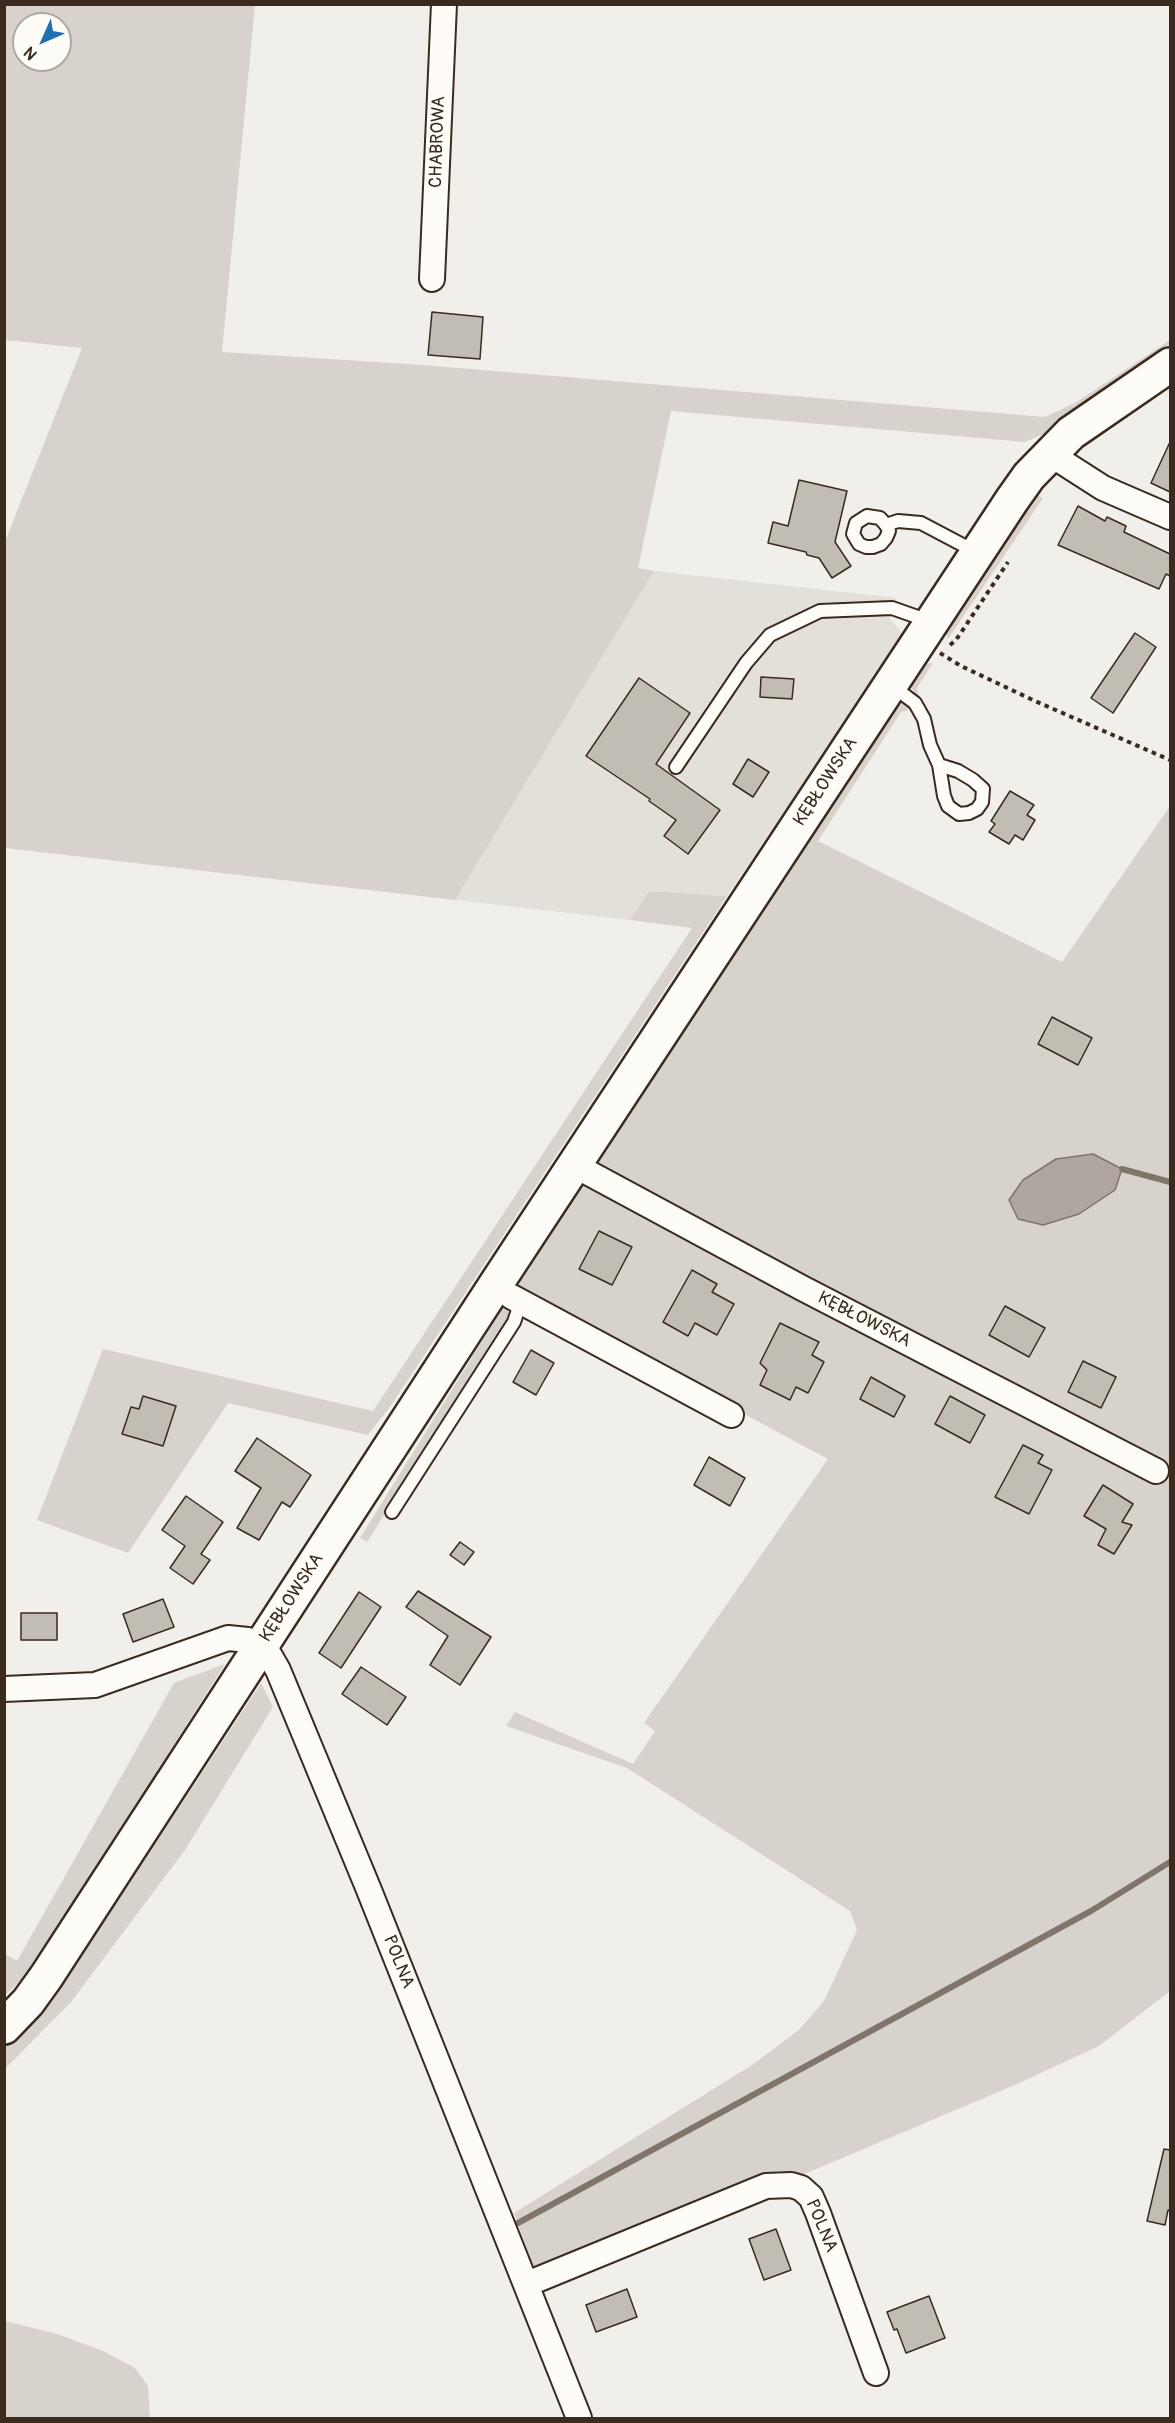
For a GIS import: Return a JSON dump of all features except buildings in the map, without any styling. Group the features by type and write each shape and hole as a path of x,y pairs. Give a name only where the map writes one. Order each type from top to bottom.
{"street":[{"name":"CHABROWA","path":"432,279 444,4"},
{"name":"KĘBŁOWSKA","path":"4,2027 28,2002 46,1977 262,1644 505,1289 574,1166 890,684 930,638 977,553 1029,476 1071,433 1095,414 1170,365"},
{"path":"1050,453 1103,488 1170,517"},
{"name":"KĘBŁOWSKA","path":"574,1166 802,1288 1156,1471"},
{"path":"505,1289 731,1414"},
{"path":"4,1689 95,1685 228,1638 262,1644"},
{"name":"POLNA","path":"262,1644 283,1681 579,2418"},
{"name":"POLNA","path":"527,2284 766,2186 791,2185 801,2188 811,2197 819,2213 876,2373"}],"lane":[{"path":"886,525 898,521 921,523 977,553"},
{"path":"676,767 746,663 770,635 820,611 892,608 930,638"},
{"path":"890,684 915,703 924,719 930,745 939,765"},
{"path":"392,1512 514,1322 518,1310 505,1289"}],"path":[{"path":"930,638 956,640 1008,562"},
{"path":"930,638 961,666 1170,760"}],"shaded area":[{"path":"5,5 255,5 222,352 422,365 1045,417 1075,403 1170,340 1170,353 1060,427 1025,442 671,411 638,568 654,571 455,900 5,848 4,544 82,348 5,340"},
{"path":"1031,491 1043,498 948,639 945,630"},
{"path":"654,571 897,598 890,619 903,634 727,896 649,891 630,920 455,900"},
{"path":"933,663 917,688 919,697 912,689 911,682 917,668"},
{"path":"900,699 913,706 901,712 818,841 1062,962 1170,806 1170,1991 1099,2046 1017,2084 540,2286 514,2213 752,2065 799,2030 824,2001 857,1930 850,1911 627,1768 506,1726 515,1712 633,1764 655,1731 644,1723 828,1459 512,1290 804,834"},
{"path":"649,891 727,896 392,1404 368,1435 228,1403 128,1553 37,1520 103,1349 373,1411 692,928 630,920"},
{"path":"1093,1154 1122,1169 1115,1190 1079,1214 1043,1225 1018,1219 1009,1200 1023,1180 1056,1159"},
{"path":"504,1306 510,1315 367,1542 360,1538"},
{"path":"225,1664 30,1972 5,1995 5,1954 17,1961 174,1683"},
{"path":"261,1683 273,1707 185,1850 71,2002 5,2069 5,2043 72,1965"},
{"path":"5,2321 57,2334 103,2351 135,2368 148,2386 150,2418 5,2418"}],"waterway":[{"path":"1122,1169 1170,1182"},
{"path":"518,2223 1091,1911 1170,1862"}]}
